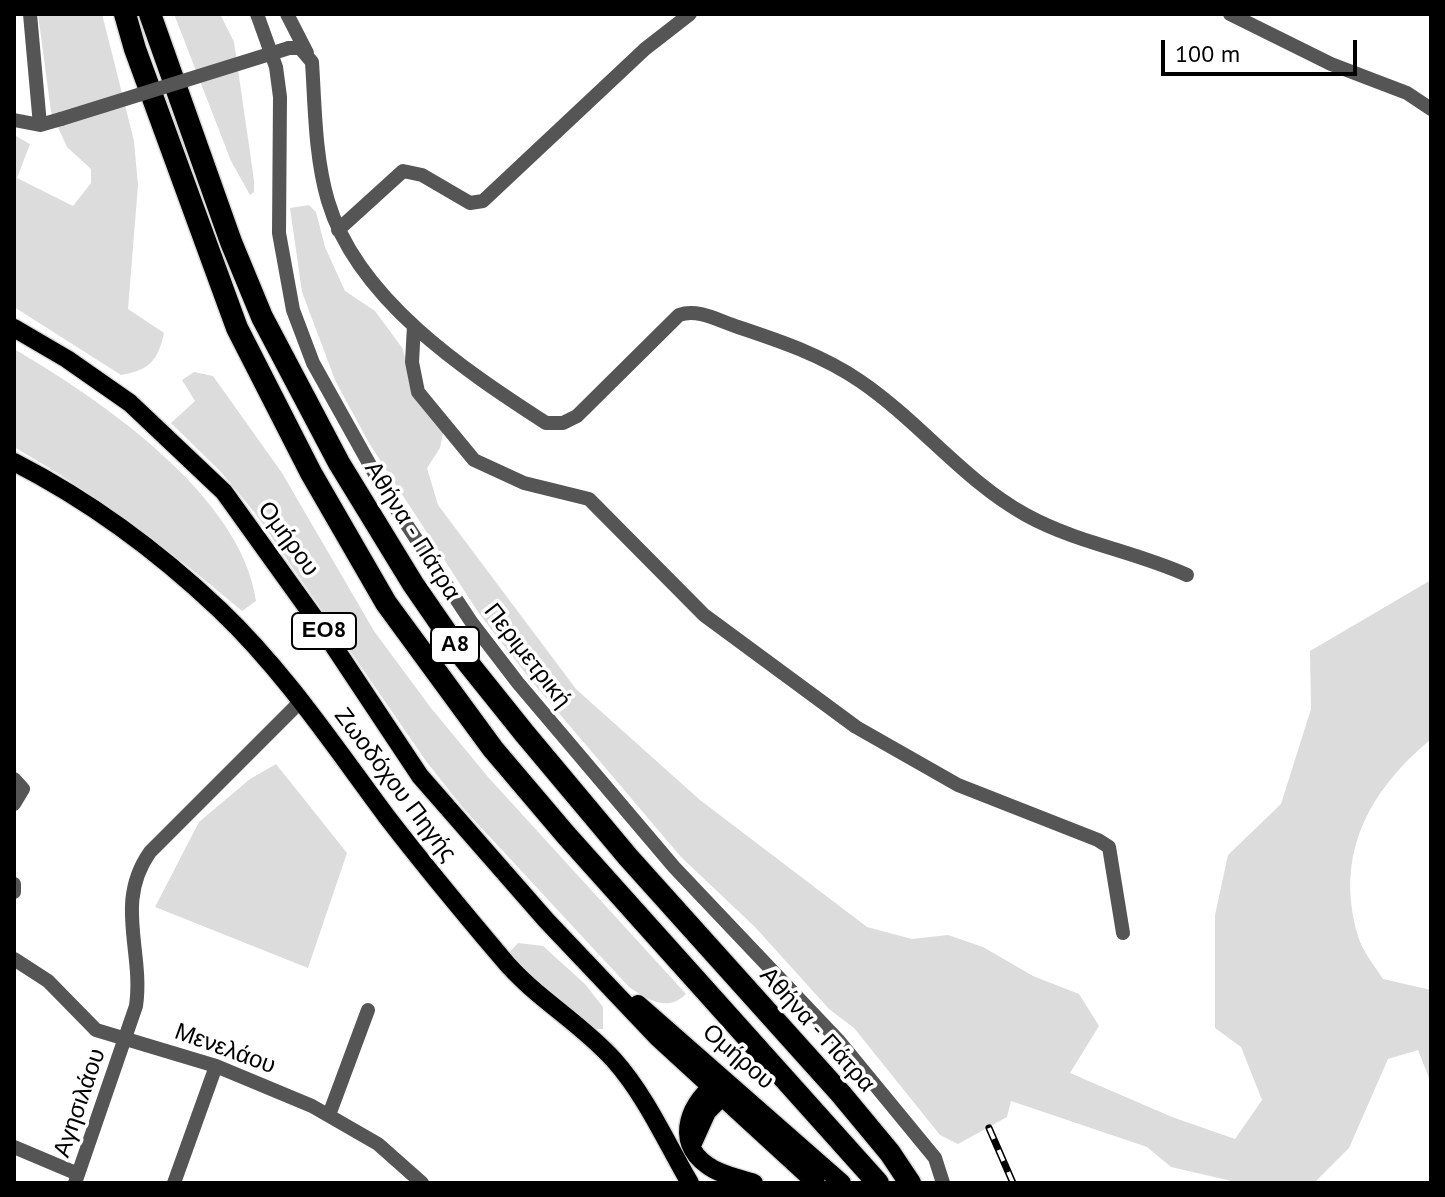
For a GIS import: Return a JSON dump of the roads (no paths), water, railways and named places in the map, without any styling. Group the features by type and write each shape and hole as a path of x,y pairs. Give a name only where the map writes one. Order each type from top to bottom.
{"highway":[{"name":"Α8","path":"125,14 237,328 311,473 386,603 493,749 556,824 878,1183"},
{"name":"Αθήνα - Πάτρα","path":"150,14 231,242 262,317 339,463 413,584 464,658 525,734 628,857 841,1094 890,1153 910,1183"}],"main road":[{"name":"Ομήρου","path":"14,328 67,359 130,403 224,492 305,603 420,776 598,973 678,1056 723,1086 842,1183"},
{"name":"Ζωοδόχου Πηγής","path":"14,462 68,493 181,576 220,611 302,700 435,878 505,962 615,1060 632,1082 690,1183"},
{"name":"Ομήρου","path":"598,973 668,1026 752,1123 816,1183"},
{"path":"678,1056 689,1082 693,1131 707,1165 754,1183"},
{"path":"693,1131 698,1098 723,1086"},
{"path":"693,1131 717,1118 728,1117 752,1123"}],"street":[{"path":"30,14 40,125"},
{"name":"Περιμετρική","path":"257,14 276,67 280,97 279,220 293,310 313,363 385,492 509,672 674,867 838,1040 929,1149 940,1167 943,1183"},
{"path":"287,14 312,62 323,182 338,230 371,284 414,326 546,423 563,423 594,401 679,315 695,312 786,343 845,371 996,496 1024,514 1056,530 1135,553 1187,575"},
{"path":"338,230 403,171 422,175 470,203 483,201 645,49 690,14"},
{"path":"1230,14 1331,64 1407,93 1431,109"},
{"path":"14,120 40,125 289,48 307,53"},
{"path":"414,326 412,362 418,392 474,460 524,483 589,499 704,615 856,727 958,785 1109,847 1123,933"},
{"name":"Αγησιλάου","path":"77,1179 137,998 129,923 136,876 150,852 302,700"},
{"path":"14,779 23,789 14,804"},
{"path":"14,884 14,892"},
{"name":"Μενελάου","path":"14,959 48,981 87,1024 111,1036 125,1037 216,1066 329,1115 378,1144 422,1183"},
{"path":"329,1115 368,1010"},
{"path":"174,1183 216,1066"},
{"path":"14,1147 77,1179"}],"railway":[{"path":"989,1128 1013,1183"}]}
